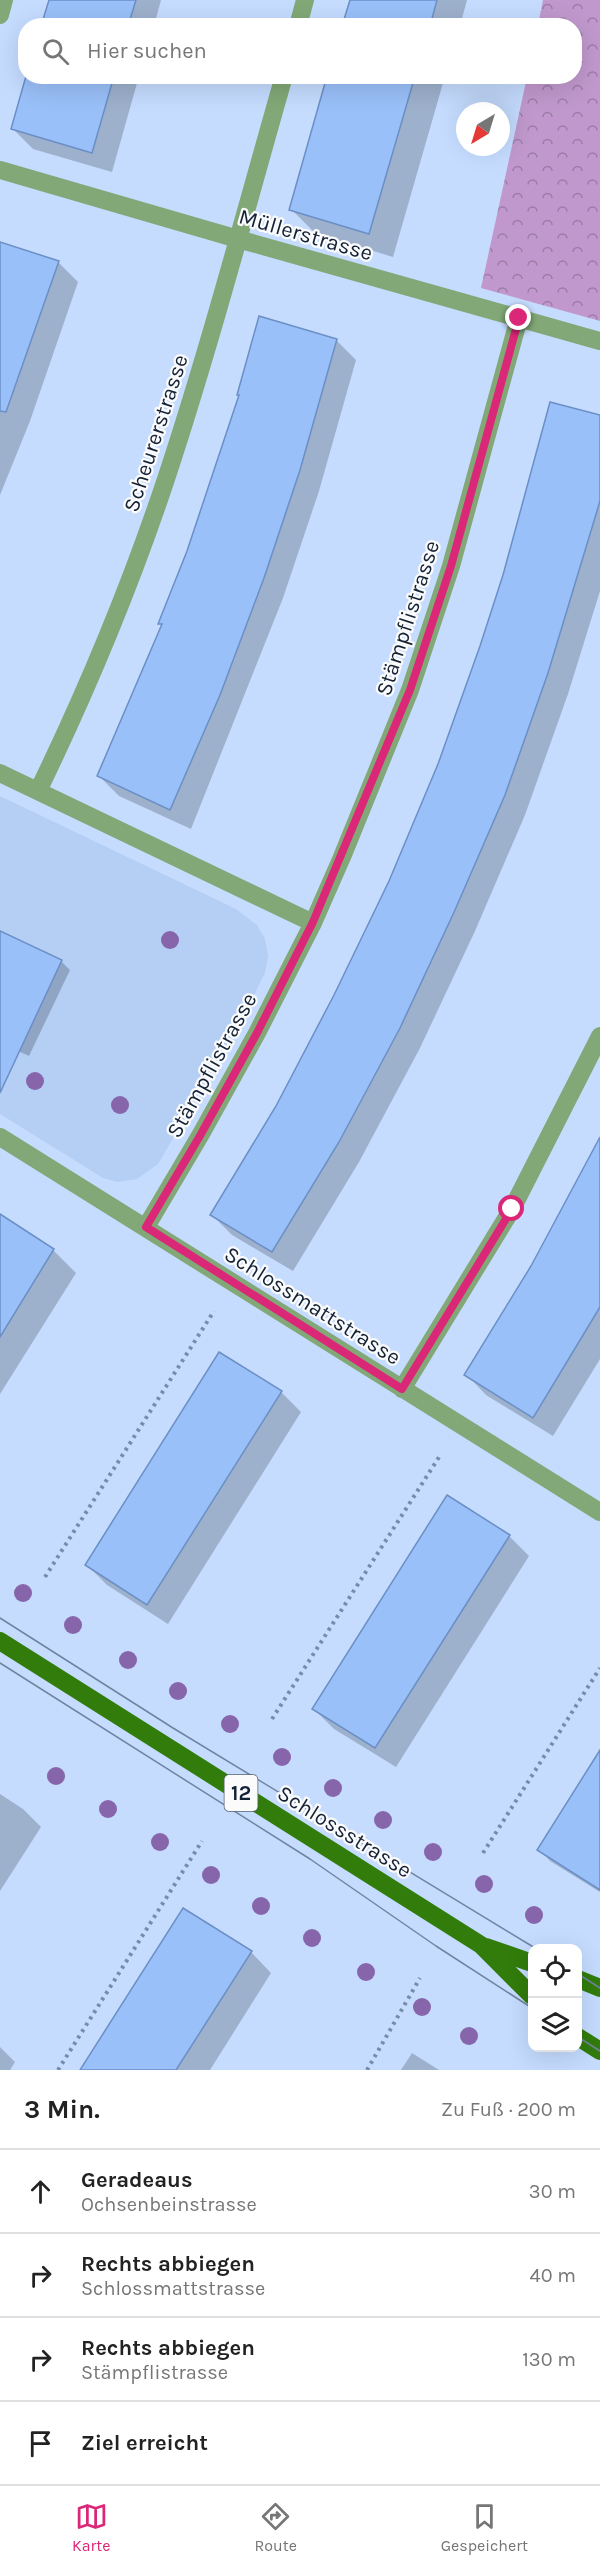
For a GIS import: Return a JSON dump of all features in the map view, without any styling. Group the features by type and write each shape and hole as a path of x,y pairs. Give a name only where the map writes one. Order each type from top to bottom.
{"main road":[{"name":"Schlossstrasse","path":"0,1641 481,1945 528,1992"},
{"name":"Schlossstrasse","path":"481,1945 528,1962"},
{"path":"582,1981 600,1988"},
{"path":"582,2040 600,2051"}],"street":[{"path":"0,15 4,0"},
{"path":"300,18 305,0"},
{"name":"Scheurerstrasse","path":"38,791 104,646 147,534 195,387 282,84"},
{"name":"Müllerstrasse","path":"0,170 600,341"},
{"name":"Stämpflistrasse","path":"146,1227 218,1103 313,922 410,690 454,555 519,318"},
{"path":"0,773 313,922"},
{"path":"402,1389 512,1209 600,1036"},
{"name":"Schlossmattstrasse","path":"0,1137 600,1512"}],"path":[{"path":"45,1576 211,1316"},
{"path":"272,1719 459,1425"},
{"path":"483,1853 600,1668"},
{"path":"57,2070 202,1841"},
{"path":"368,2070 420,1978"}],"shaded area":[{"path":"0,796 236,909 257,925 265,939 268,956 265,973 239,1025 158,1164 137,1179 117,1182 103,1178 0,1114"}],"green space":[{"path":"543,0 600,0 600,321 481,288 525,84 582,84 582,18 539,18"}],"building":[{"path":"49,0 136,0 130,18 43,18"},
{"path":"350,0 437,0 432,18 344,18"},
{"path":"24,84 112,84 92,153 11,129"},
{"path":"325,84 413,84 369,234 289,210"},
{"path":"0,242 59,261 6,412 0,411"},
{"path":"259,316 337,339 300,470 264,578 220,695 170,810 97,776 162,624 158,624 187,551 239,395 237,395"},
{"path":"550,402 600,415 600,501 548,673 505,795 400,1028 339,1142 272,1252 210,1215 276,1106 334,995 389,881 438,764 503,575"},
{"path":"0,931 62,960 0,1093"},
{"path":"600,1137 600,1307 533,1418 464,1375 531,1266"},
{"path":"0,1214 54,1249 0,1337"},
{"path":"219,1352 282,1391 147,1605 85,1565"},
{"path":"447,1495 510,1535 375,1748 312,1709"},
{"path":"600,1750 600,1890 537,1850"},
{"path":"183,1908 252,1951 176,2070 80,2070"}],"tram line":[{"path":"0,1618 173,1728 528,1944"},
{"path":"0,1663 310,1859 436,1946 528,2005"},
{"path":"582,1977 600,1988"},
{"path":"582,2040 600,2051"}],"route":[{"path":"512,1209 402,1389 146,1227 257,1033 313,922 342,856 410,690 451,566 496,410 519,318"}]}
